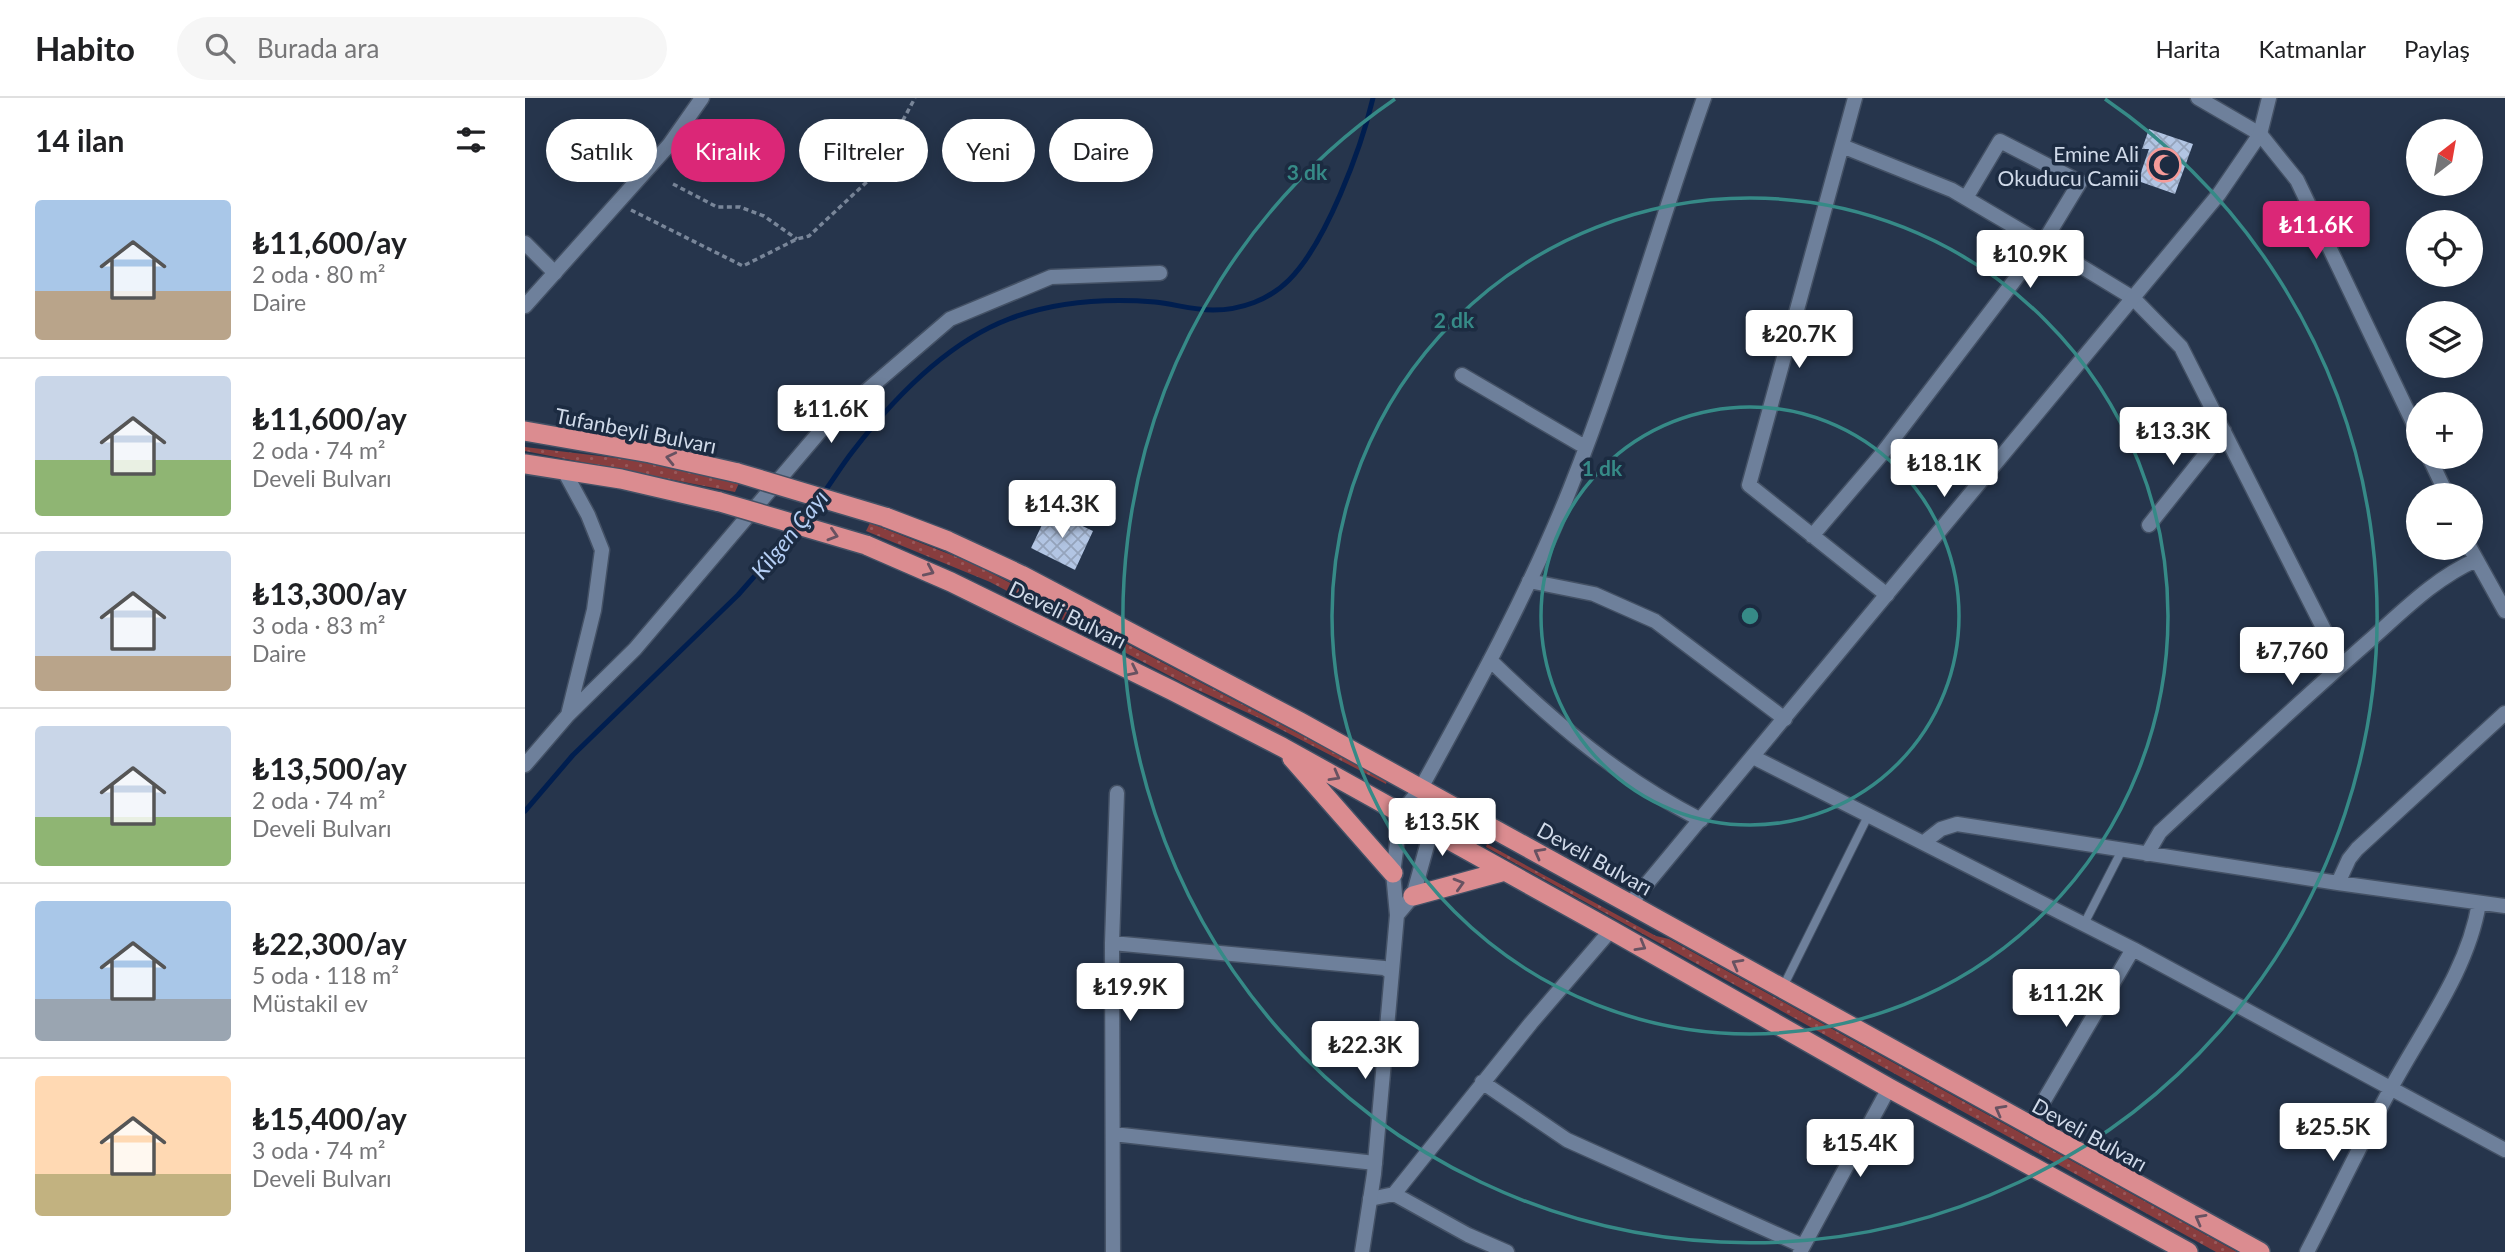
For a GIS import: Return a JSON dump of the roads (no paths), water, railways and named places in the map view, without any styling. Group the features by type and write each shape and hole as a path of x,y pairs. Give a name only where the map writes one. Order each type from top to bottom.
{"highway":[{"name":"Tufanbeyli Bulvarı","path":"525,431 650,453 738,473"},
{"path":"525,464 563,469"},
{"name":"Develi Bulvarı","path":"563,469 720,502 866,545 951,582 1282,747 1611,929 1889,1088 2188,1252"},
{"name":"Develi Bulvarı","path":"738,473 885,517 947,541 1021,575 1421,788 2260,1252"},
{"path":"1282,747 1393,873"},
{"path":"1413,896 1505,870"}],"street":[{"path":"525,306 669,145 702,98"},
{"path":"1362,1252 1375,1163 1397,915 1393,873 1401,813 1421,788 1490,660 1569,490 1704,98"},
{"path":"1855,98 1749,485 1887,595"},
{"path":"2198,98 2260,134 2297,180 2406,408"},
{"path":"1630,904 2220,194 2260,134 2269,98"},
{"path":"1812,536 1881,454 2043,243 2080,182 2000,141 1966,198"},
{"path":"1842,146 1952,190 2043,243 2133,298 2181,347 2341,665"},
{"path":"525,243 555,273"},
{"path":"525,765 568,715 635,649 822,429 950,319 1051,278 1160,273"},
{"path":"1462,374 1585,447"},
{"path":"2148,524 2224,431"},
{"path":"563,469 602,550 594,610 568,715"},
{"path":"2147,854 2160,832 2341,665 2467,560"},
{"path":"2476,560 2505,611"},
{"path":"1529,581 1594,594 1655,621 1785,719"},
{"path":"1490,660 1579,743 1660,799 1701,820"},
{"path":"2338,883 2349,859 2357,849 2505,713"},
{"path":"1753,757 2133,949 2505,1150"},
{"path":"1397,915 1413,896 1431,831 1421,788"},
{"path":"1113,1252 1112,943 1117,793"},
{"path":"1923,844 1941,829 1957,824 2505,906"},
{"path":"2308,1252 2390,1089 2471,942 2479,903"},
{"path":"1370,1199 1394,1194 1482,1082 1611,929"},
{"path":"1112,943 1384,968 1391,972"},
{"path":"2029,1126 2133,949"},
{"path":"1482,1082 1567,1140 1801,1249 1889,1088"},
{"path":"1113,1134 1375,1163"},
{"path":"1394,1194 1468,1235 1507,1252"}],"lane":[{"path":"1782,989 1868,816"},
{"path":"2084,924 2122,850"}],"waterway":[{"name":"Kilgen Çayı","path":"822,495 853,451 903,393 922,374 986,329 1027,313 1081,302 1155,302 1223,310 1254,302 1273,293 1303,264 1329,220 1351,168 1373,98"},
{"name":"Kilgen Çayı","path":"801,522 816,502"},
{"name":"Kilgen Çayı","path":"525,811 573,755 738,595 795,530"}],"place":[{"name":"Emine Ali Okuducu Camii","path":"2164,165"}]}
